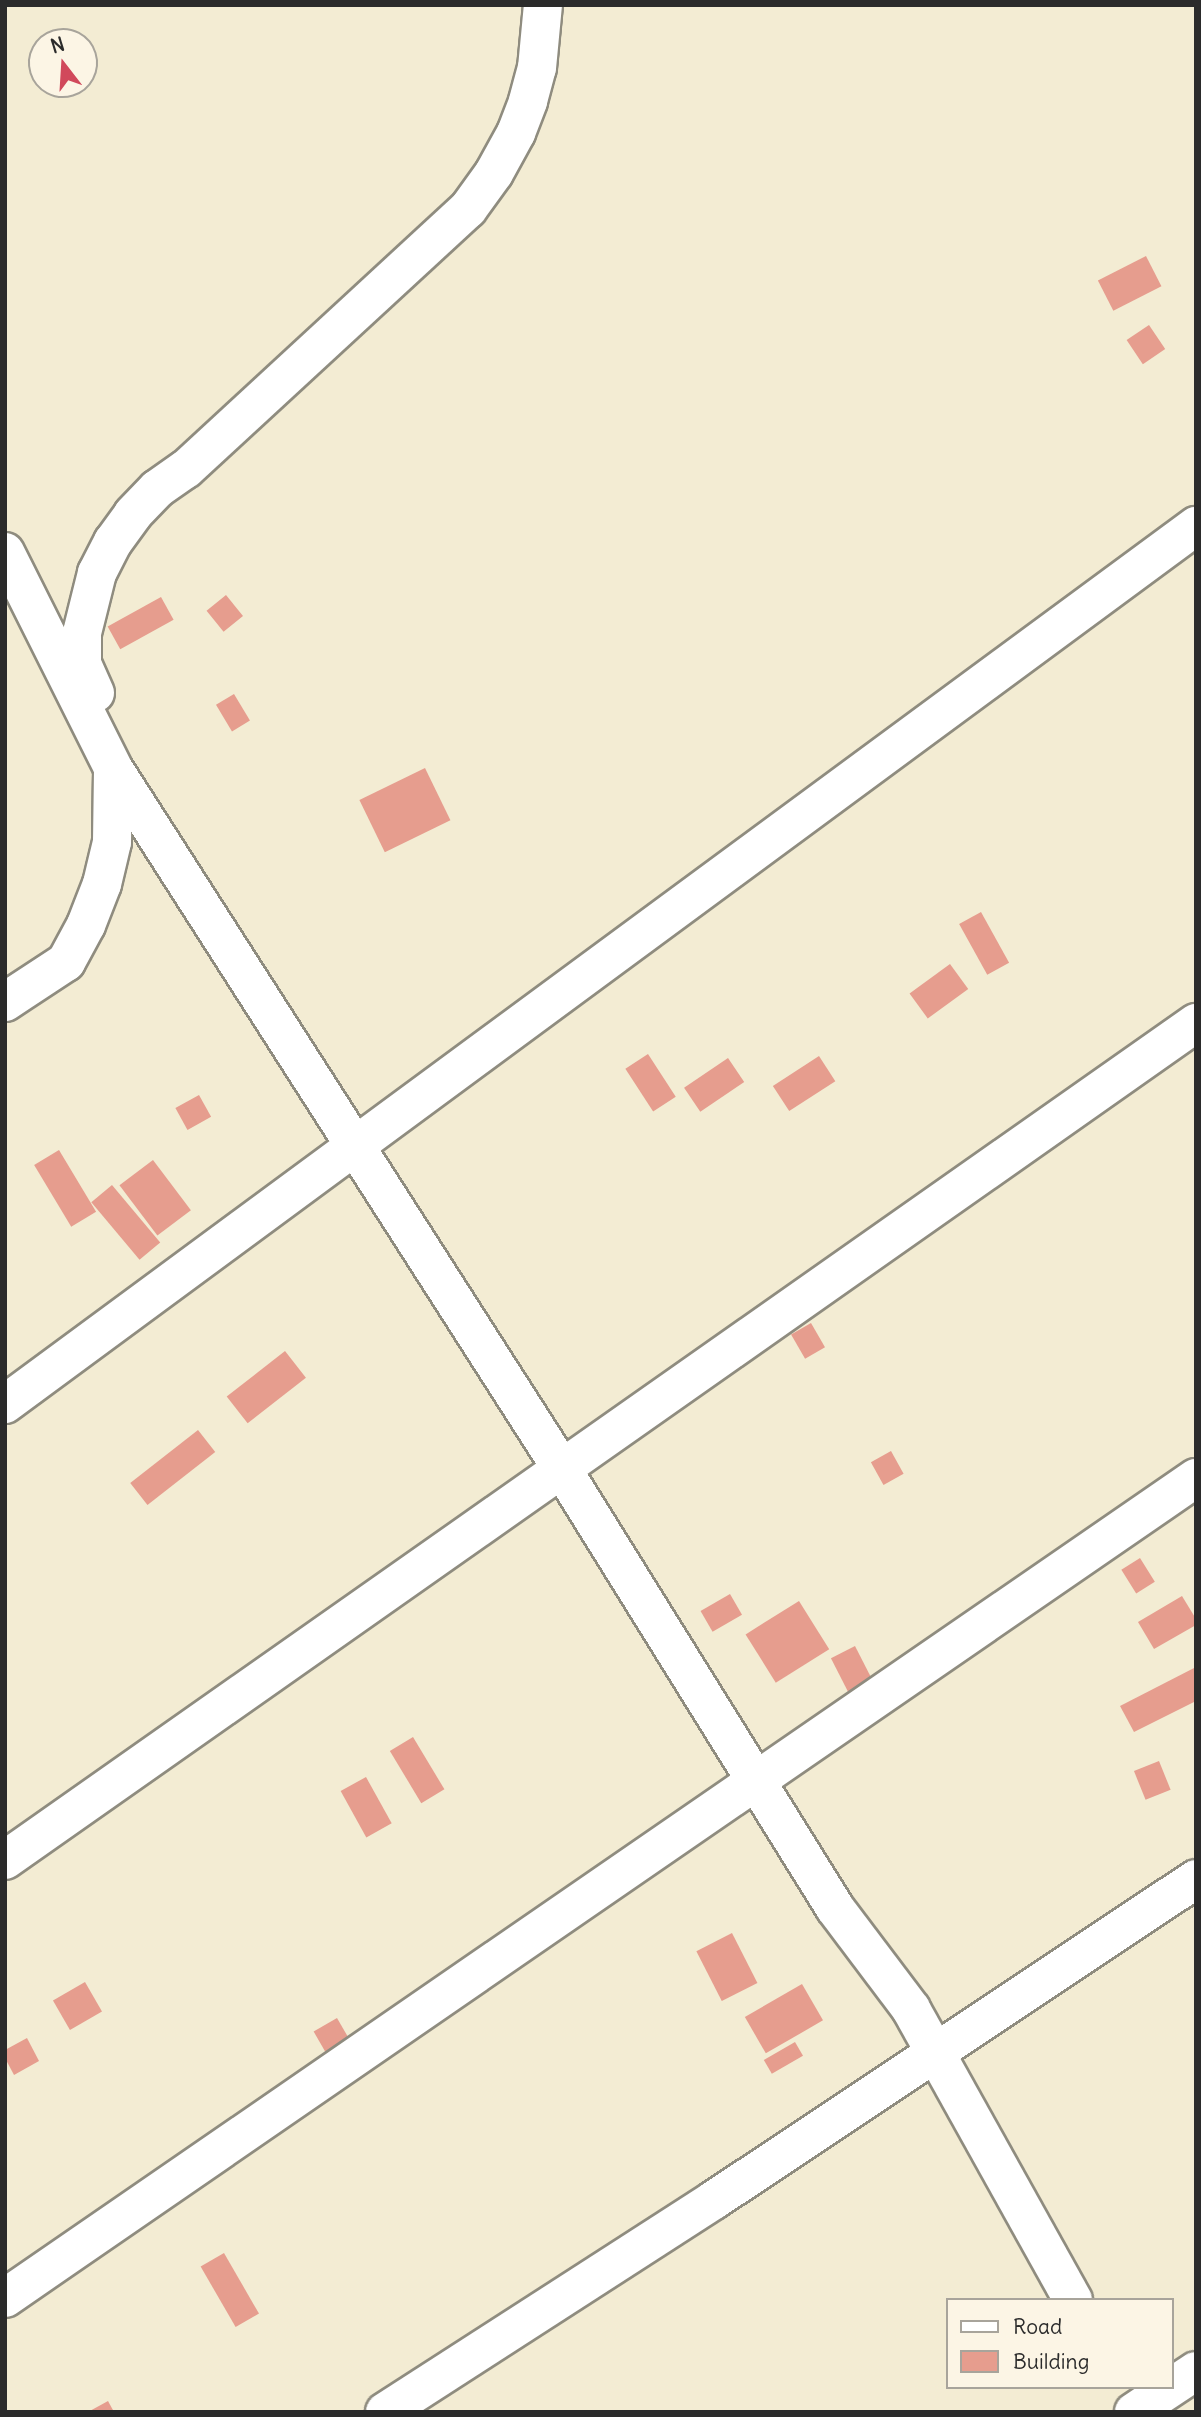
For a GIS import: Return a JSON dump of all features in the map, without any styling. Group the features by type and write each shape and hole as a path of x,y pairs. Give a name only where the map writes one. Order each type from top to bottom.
{"street":[{"path":"5,1002 66,962 86,925 102,884 112,842 113,768 103,721 82,664 82,633 97,573 113,542 133,514 158,489 186,469 468,209 494,173 516,133 528,101 537,68 543,5"},
{"path":"5,1404 1196,526"},
{"path":"5,552 113,768 562,1469 758,1780 835,1908 911,2009 1072,2298"},
{"path":"5,1860 1196,1023"},
{"path":"5,2298 1196,1478"},
{"path":"385,2412 702,2207 1196,1879"},
{"path":"1173,2386 1196,2371"},
{"path":"1123,2389 1135,2411 1169,2389"}],"building":[{"path":"1146,256 1161,286 1113,311 1098,281"},
{"path":"1149,325 1165,349 1143,364 1127,340"},
{"path":"226,595 243,616 224,632 207,611"},
{"path":"161,597 174,620 120,649 108,627"},
{"path":"234,694 250,721 232,731 216,705"},
{"path":"425,768 450,820 385,852 359,800"},
{"path":"981,912 1009,963 987,975 959,924"},
{"path":"950,964 968,989 928,1018 910,993"},
{"path":"648,1054 676,1097 653,1111 625,1069"},
{"path":"819,1056 835,1081 789,1111 773,1086"},
{"path":"728,1058 744,1082 700,1112 684,1088"},
{"path":"199,1095 211,1117 188,1130 175,1108"},
{"path":"59,1150 96,1212 71,1227 34,1165"},
{"path":"153,1160 191,1210 157,1236 119,1185"},
{"path":"112,1185 160,1242 140,1260 91,1202"},
{"path":"811,1323 825,1347 805,1359 791,1334"},
{"path":"285,1351 306,1378 248,1423 227,1397"},
{"path":"198,1430 215,1452 147,1505 130,1483"},
{"path":"891,1451 904,1474 883,1485 871,1462"},
{"path":"1140,1558 1155,1582 1136,1593 1121,1570"},
{"path":"730,1594 742,1615 713,1632 701,1611"},
{"path":"1182,1596 1196,1619 1196,1625 1154,1649 1138,1622"},
{"path":"799,1601 829,1649 776,1683 746,1634"},
{"path":"855,1646 882,1699 858,1711 831,1658"},
{"path":"1196,1667 1196,1701 1134,1732 1120,1706"},
{"path":"413,1737 444,1789 421,1803 390,1751"},
{"path":"1159,1761 1171,1790 1146,1800 1134,1771"},
{"path":"366,1777 392,1823 366,1837 341,1791"},
{"path":"732,1933 757,1983 722,2001 696,1951"},
{"path":"85,1982 102,2011 70,2030 53,2000"},
{"path":"802,1984 823,2020 766,2053 745,2017"},
{"path":"337,2018 352,2044 329,2057 314,2031"},
{"path":"27,2038 39,2061 14,2075 5,2058 5,2050"},
{"path":"795,2042 803,2056 772,2074 764,2060"},
{"path":"224,2253 259,2314 236,2327 201,2266"},
{"path":"108,2401 114,2412 88,2412"}]}
